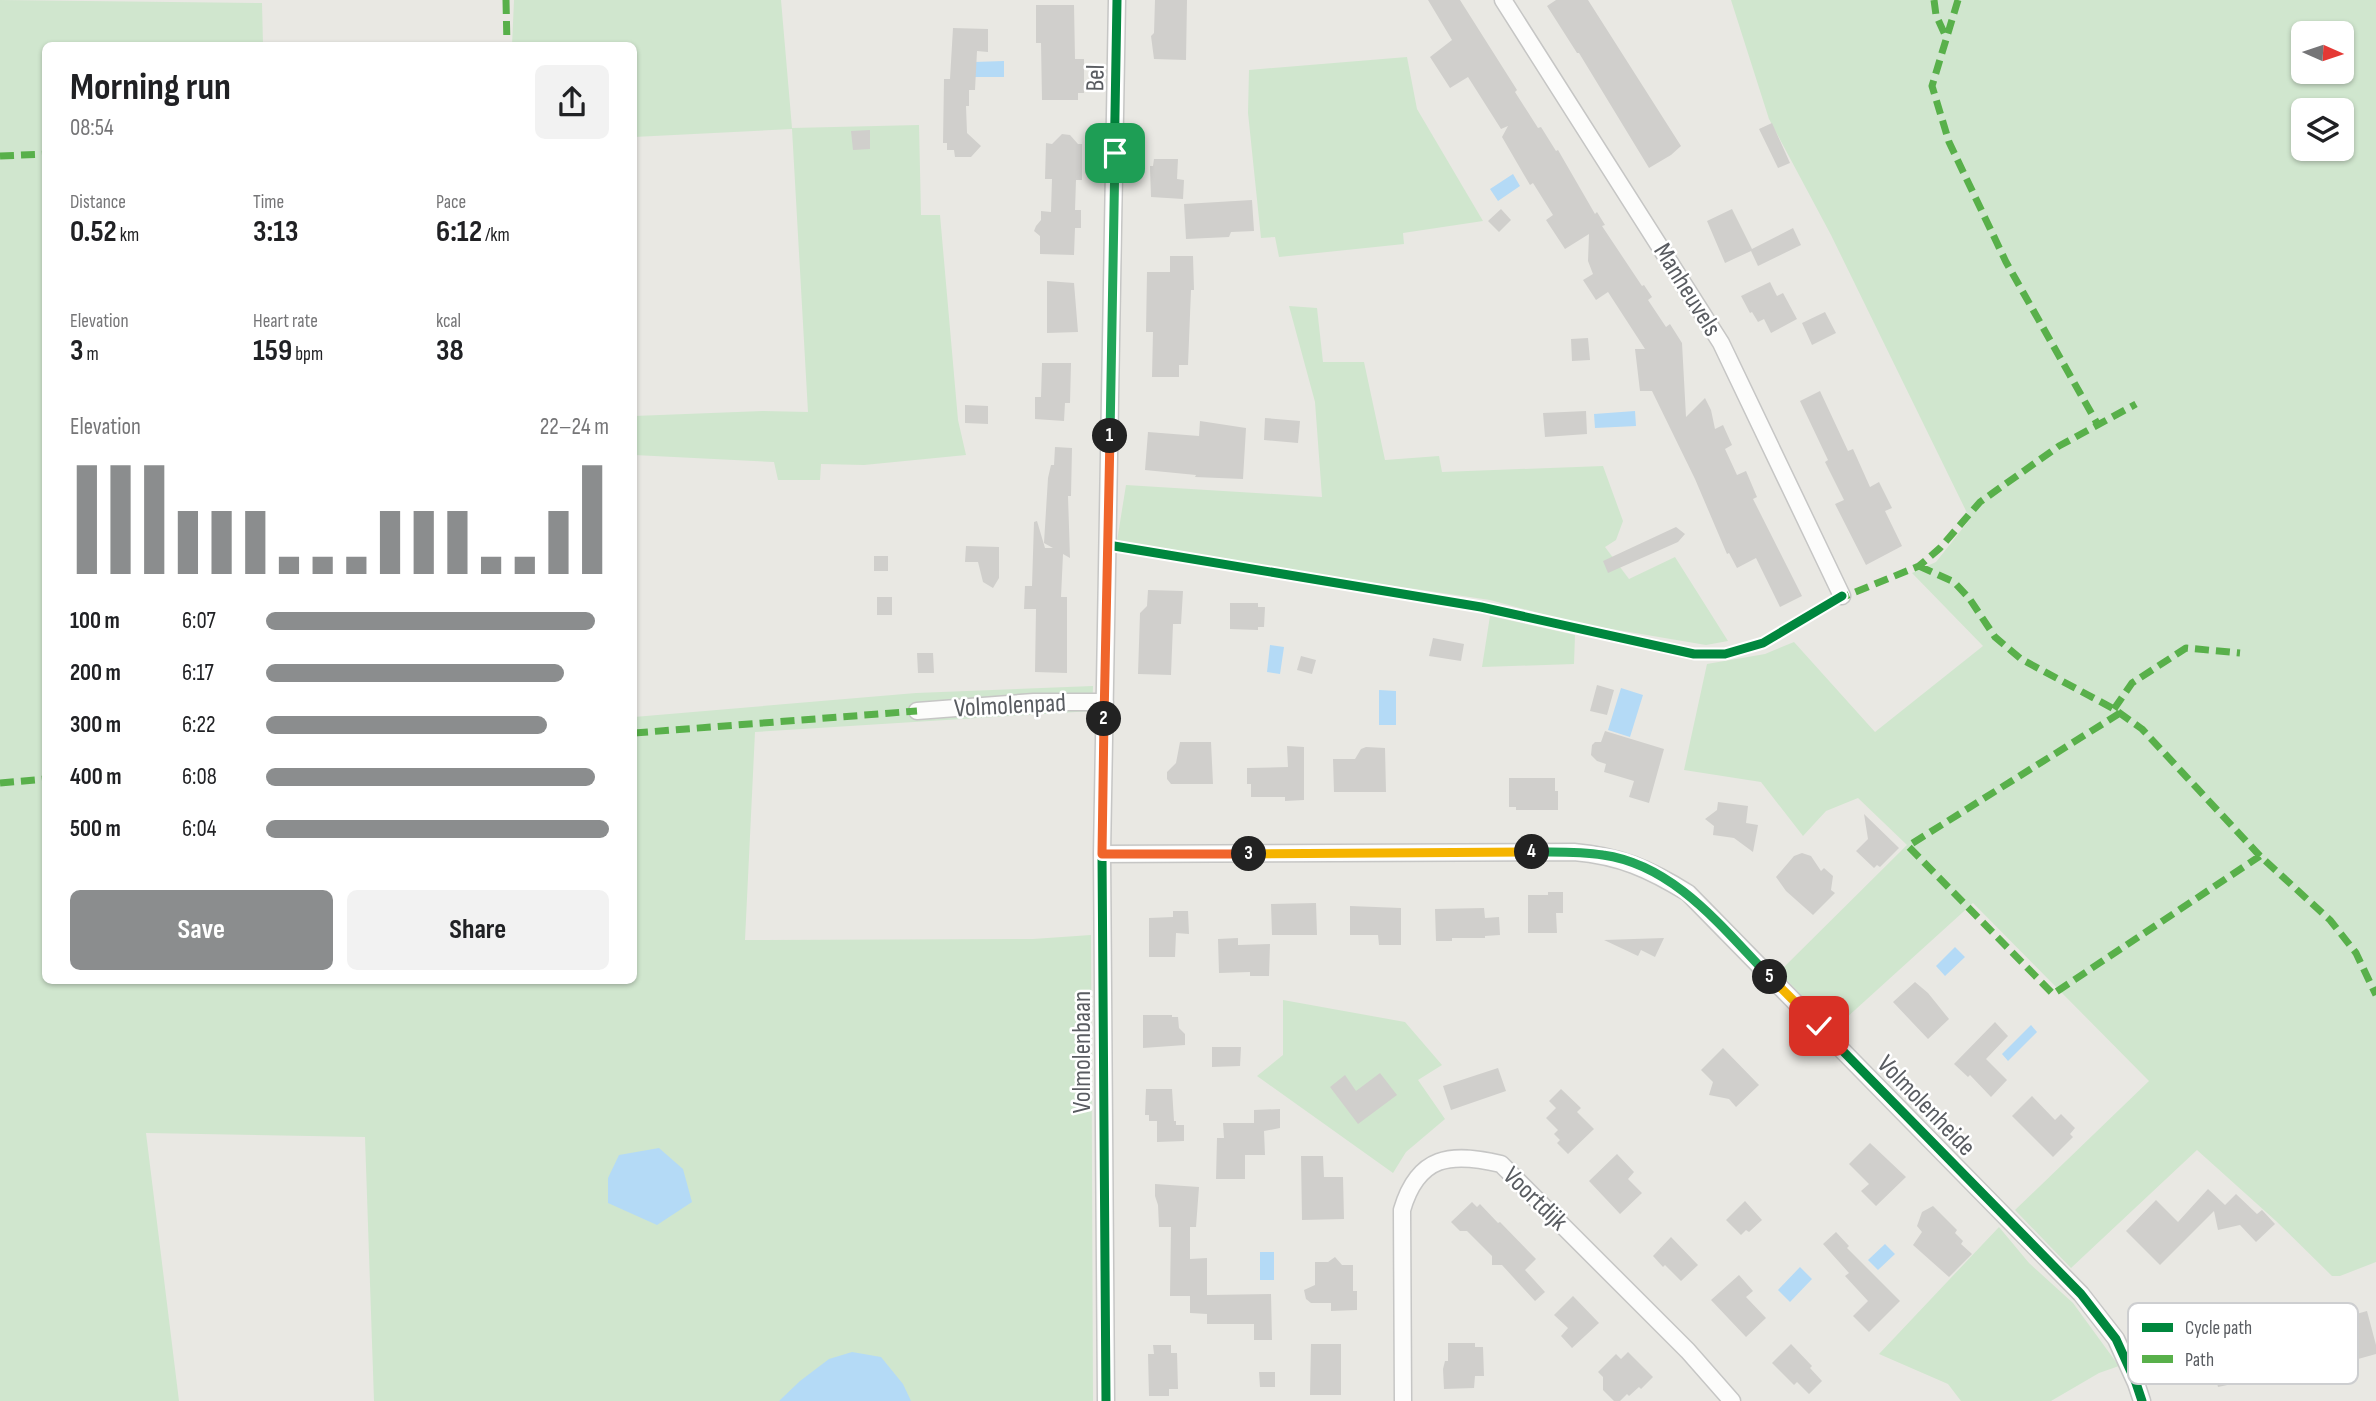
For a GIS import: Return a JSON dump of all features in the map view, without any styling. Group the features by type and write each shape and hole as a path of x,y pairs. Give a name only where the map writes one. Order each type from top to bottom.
{"street":[{"name":"Bel","path":"1104,702 1117,0"},
{"name":"Manheuvels","path":"1503,0 1720,343 1842,596"},
{"name":"Volmolenpad","path":"916,711 1034,702 1104,702"},
{"name":"Volmolenbaan","path":"1104,702 1102,854 1106,1401"},
{"name":"Volmolenheide","path":"1102,854 1574,852 1605,855 1653,873 1688,893 2081,1293 2116,1339 2128,1364"},
{"name":"Voortdijk","path":"1403,1401 1402,1210 1408,1190 1424,1170 1442,1160 1471,1157 1501,1164 1688,1351 1732,1401"},
{"name":"Volmolenheide","path":"2137,1384 2142,1401"}],"green space":[{"path":"0,0 262,3 263,42 42,42 42,984 637,984 637,717 916,693 1093,686 1092,711 755,732 745,940 1033,939 1091,935 1093,1401 374,1401 365,1137 146,1133 179,1401 0,1401"},
{"path":"514,0 781,0 792,128 919,125 921,215 940,215 958,420 966,455 864,465 821,464 820,480 778,480 774,462 637,455 637,416 808,412 792,129 637,137 637,42 512,42"},
{"path":"1731,0 2376,0 2376,1262 2340,1276 2332,1276 2197,1150 2071,1268 2015,1210 2149,1081 1973,903 1834,1029 1779,972 1907,845 1858,798 1826,811 1803,836 1761,782 1684,770 1707,664 1765,654 1794,642 1875,732 1983,646 1912,573 1936,562 1970,519 1831,235 1769,119"},
{"path":"1407,57 1417,109 1483,221 1403,233 1404,244 1279,257 1275,237 1261,238 1248,113 1249,70"},
{"path":"1289,306 1317,308 1323,362 1364,362 1385,460 1439,456 1442,472 1603,466 1623,521 1616,540 1605,547 1629,579 1675,557 1728,641 1706,645 1576,623 1490,600 1143,549 1117,541 1126,485 1322,497 1315,402"},
{"path":"1490,616 1575,635 1574,664 1482,667"},
{"path":"1283,1000 1405,1022 1442,1065 1418,1080 1445,1119 1406,1152 1393,1173 1257,1076 1283,1055"},
{"path":"1999,1227 2029,1263 2073,1303 2119,1366 2099,1373 2051,1401 1961,1401 1948,1384 1879,1354"}],"water":[{"path":"1004,61 1004,77 974,77 974,62"},
{"path":"1513,174 1520,186 1498,201 1490,189"},
{"path":"1635,411 1636,426 1595,428 1594,414"},
{"path":"1270,645 1284,647 1280,674 1267,672"},
{"path":"1621,688 1643,695 1630,737 1608,730"},
{"path":"1379,690 1396,691 1396,725 1379,725"},
{"path":"1955,947 1965,957 1945,976 1936,966"},
{"path":"2031,1025 2037,1032 2008,1061 2002,1054"},
{"path":"659,1148 683,1169 692,1202 657,1225 608,1203 608,1178 619,1155"},
{"path":"1885,1244 1895,1254 1878,1270 1868,1260"},
{"path":"1260,1252 1274,1252 1274,1280 1260,1280"},
{"path":"1800,1267 1812,1279 1790,1302 1778,1290"},
{"path":"852,1352 881,1357 903,1384 911,1401 779,1401 829,1359"}],"building":[{"path":"1155,0 1187,0 1186,60 1154,59 1151,36 1154,33"},
{"path":"1428,0 1460,0 1538,128 1541,127 1556,151 1558,150 1595,214 1597,212 1605,225 1602,226 1652,297 1648,300 1666,327 1670,324 1682,343 1686,417 1705,398 1715,429 1723,425 1732,445 1725,449 1737,475 1746,471 1757,497 1753,499 1802,596 1780,607 1756,558 1737,568 1729,553 1727,554 1695,479 1652,391 1640,391 1635,349 1645,349 1608,292 1596,300 1583,280 1593,274 1588,261 1589,234 1565,249 1546,220 1553,215 1533,183 1530,185 1502,137 1508,126 1501,129 1468,77 1450,88 1430,57 1452,40"},
{"path":"1556,0 1588,0 1681,146 1671,155 1649,168 1547,6"},
{"path":"1036,5 1074,5 1075,59 1084,59 1084,93 1078,93 1078,100 1042,100 1041,43 1036,43"},
{"path":"953,28 988,29 988,52 977,51 975,90 969,90 969,106 966,106 967,133 981,146 971,157 955,157 954,150 947,150 947,143 943,143 944,79 950,79"},
{"path":"1772,123 1790,163 1778,168 1759,129"},
{"path":"870,130 870,149 853,150 851,131"},
{"path":"1062,134 1070,135 1078,144 1082,144 1082,180 1076,180 1075,210 1081,210 1081,228 1075,228 1074,255 1040,254 1040,236 1034,231 1041,220 1041,211 1051,212 1052,179 1045,179 1046,143 1052,144"},
{"path":"1154,159 1178,159 1177,179 1184,180 1183,199 1151,197 1150,166 1153,166"},
{"path":"1252,200 1254,231 1231,232 1229,237 1186,239 1184,204"},
{"path":"1501,209 1511,220 1499,232 1488,221"},
{"path":"1732,209 1752,249 1793,228 1801,245 1758,266 1751,251 1725,263 1707,221"},
{"path":"1170,256 1193,256 1194,290 1191,290 1188,365 1179,365 1179,377 1152,377 1153,332 1146,332 1147,272 1170,272"},
{"path":"1047,281 1074,283 1078,332 1047,333"},
{"path":"1770,282 1777,296 1783,293 1797,319 1771,333 1764,319 1758,322 1752,312 1750,313 1741,296"},
{"path":"1825,312 1836,333 1812,345 1802,323"},
{"path":"1588,338 1590,360 1572,361 1571,339"},
{"path":"1042,363 1071,363 1070,403 1065,403 1064,421 1035,419 1035,397 1041,397"},
{"path":"1820,391 1848,451 1853,449 1870,487 1879,482 1892,508 1885,511 1902,546 1866,565 1835,504 1844,500 1800,401"},
{"path":"965,405 988,406 988,424 965,423"},
{"path":"1586,411 1587,434 1545,437 1543,413"},
{"path":"1265,418 1300,421 1298,443 1264,440"},
{"path":"1200,421 1246,428 1243,479 1195,477 1196,475 1145,470 1148,432 1199,436"},
{"path":"1055,447 1072,448 1071,496 1068,496 1070,558 1063,554 1061,597 1067,597 1067,673 1035,672 1036,609 1024,609 1025,586 1032,586 1034,522 1037,521 1045,548 1053,548 1044,543 1048,478 1051,465 1054,465"},
{"path":"1676,527 1685,534 1678,542 1608,573 1603,561"},
{"path":"966,546 999,547 999,578 993,588 983,582 978,562 965,562"},
{"path":"874,556 888,556 888,571 874,571"},
{"path":"1148,590 1183,591 1181,624 1173,624 1171,675 1138,674 1140,613 1147,606"},
{"path":"877,597 892,597 892,615 877,615"},
{"path":"1230,603 1258,603 1258,607 1265,607 1264,627 1258,627 1258,630 1230,629"},
{"path":"1433,638 1464,644 1461,661 1429,656"},
{"path":"917,653 933,653 934,673 918,673"},
{"path":"1301,656 1316,660 1312,674 1297,670"},
{"path":"1597,685 1614,690 1607,715 1590,711"},
{"path":"1605,731 1664,749 1649,803 1629,797 1634,781 1604,772 1606,764 1591,755 1592,745 1601,742"},
{"path":"1180,742 1211,742 1213,784 1171,784 1167,779 1167,772 1176,763"},
{"path":"1287,746 1304,747 1304,800 1251,797 1251,784 1247,784 1247,768 1288,767"},
{"path":"1385,748 1386,792 1334,792 1333,759 1355,759 1361,749"},
{"path":"1509,778 1555,778 1558,810 1516,810 1516,807 1509,807"},
{"path":"1718,802 1748,806 1746,823 1758,825 1753,852 1734,838 1713,835 1714,826 1705,819 1717,810"},
{"path":"1864,814 1899,848 1880,867 1877,865 1874,868 1856,851 1868,839"},
{"path":"1802,853 1811,856 1821,871 1824,868 1833,876 1831,890 1835,893 1813,915 1786,891 1776,877 1794,856"},
{"path":"1548,892 1563,892 1563,913 1556,913 1557,933 1528,933 1528,895 1548,895"},
{"path":"1316,903 1317,935 1272,935 1271,904"},
{"path":"1350,906 1401,908 1401,945 1379,945 1378,935 1350,935"},
{"path":"1484,908 1485,918 1499,917 1500,935 1436,941 1435,909"},
{"path":"1173,911 1188,911 1189,934 1176,933 1175,957 1149,957 1149,918 1173,917"},
{"path":"1238,938 1238,945 1270,944 1269,976 1250,976 1250,972 1219,973 1218,939"},
{"path":"1664,938 1655,957 1641,950 1638,956 1604,940"},
{"path":"1915,982 1928,993 1949,1019 1928,1039 1893,1002"},
{"path":"1143,1015 1178,1017 1179,1028 1185,1034 1185,1045 1143,1048"},
{"path":"1995,1022 2008,1036 1986,1059 2007,1080 1991,1097 1970,1075 1968,1077 1954,1064"},
{"path":"1212,1047 1241,1047 1240,1066 1212,1067"},
{"path":"1723,1048 1759,1085 1736,1107 1729,1099 1709,1095 1713,1082 1701,1070"},
{"path":"1498,1068 1506,1091 1451,1110 1443,1086"},
{"path":"1380,1073 1397,1095 1358,1124 1330,1087 1345,1075 1356,1091"},
{"path":"1146,1089 1172,1089 1174,1121 1176,1125 1184,1125 1184,1141 1157,1142 1157,1121 1149,1121 1149,1115 1145,1115"},
{"path":"1561,1089 1581,1108 1577,1112 1594,1129 1568,1154 1557,1143 1560,1140 1554,1134 1558,1130 1546,1118 1556,1108 1549,1101"},
{"path":"2032,1096 2055,1120 2061,1114 2075,1128 2070,1134 2073,1137 2053,1157 2012,1116"},
{"path":"1280,1109 1280,1128 1264,1131 1265,1155 1245,1155 1245,1179 1216,1179 1217,1138 1224,1138 1223,1123 1254,1123 1254,1110"},
{"path":"1870,1143 1906,1177 1876,1206 1861,1191 1869,1184 1849,1164"},
{"path":"1617,1154 1634,1172 1628,1179 1642,1193 1620,1214 1589,1181"},
{"path":"1301,1156 1323,1156 1324,1177 1343,1177 1344,1219 1302,1220"},
{"path":"1155,1184 1199,1187 1196,1227 1190,1227 1190,1259 1207,1258 1207,1295 1271,1294 1272,1340 1254,1340 1254,1324 1207,1324 1207,1314 1190,1313 1190,1296 1170,1296 1171,1227 1159,1227"},
{"path":"2208,1189 2225,1205 2236,1194 2257,1214 2262,1210 2275,1224 2256,1242 2240,1225 2218,1230 2214,1211 2160,1265 2126,1231 2156,1200 2178,1222"},
{"path":"1745,1201 1762,1220 1749,1232 1746,1230 1741,1235 1726,1220"},
{"path":"1472,1202 1477,1207 1480,1204 1536,1259 1525,1270 1545,1292 1535,1301 1502,1265 1492,1265 1492,1256 1467,1231 1460,1231 1451,1222"},
{"path":"1933,1206 1957,1230 1955,1233 1963,1241 1961,1244 1972,1254 1949,1277 1913,1245 1922,1232 1917,1226 1922,1212"},
{"path":"1836,1232 1849,1246 1847,1248 1900,1301 1869,1332 1853,1316 1868,1301 1845,1276 1849,1273 1823,1244"},
{"path":"1671,1237 1698,1265 1681,1281 1653,1256"},
{"path":"1335,1257 1342,1265 1353,1265 1353,1291 1357,1291 1357,1310 1331,1311 1331,1303 1311,1303 1306,1299 1304,1290 1315,1285 1315,1262 1328,1262"},
{"path":"1739,1275 1753,1291 1746,1297 1766,1318 1746,1337 1711,1300"},
{"path":"1573,1296 1599,1323 1572,1348 1561,1336 1568,1328 1554,1315"},
{"path":"2367,1311 2376,1354 2358,1359 2358,1314"},
{"path":"1448,1343 1475,1343 1475,1347 1483,1347 1484,1376 1475,1376 1474,1388 1444,1389 1443,1369 1445,1361 1448,1361"},
{"path":"1311,1344 1341,1344 1341,1395 1310,1395"},
{"path":"1791,1344 1822,1381 1809,1394 1797,1382 1794,1385 1772,1363"},
{"path":"1153,1345 1171,1345 1171,1353 1177,1353 1178,1389 1169,1389 1169,1396 1149,1396 1148,1354 1154,1354"},
{"path":"1628,1352 1653,1377 1641,1389 1639,1387 1629,1396 1627,1394 1620,1401 1614,1401 1603,1390 1603,1377 1598,1372 1616,1354 1621,1359"},
{"path":"1259,1372 1275,1372 1275,1387 1260,1387"}],"marked path":[{"path":"506,0 507,42"},
{"path":"1934,0 1936,15 1946,37"},
{"path":"1958,0 1932,86 1949,142 2006,262 2098,425"},
{"path":"0,156 42,154"},
{"path":"1836,600 1919,566 1940,548 1980,502 2059,446 2136,404"},
{"path":"1919,566 1954,582 1969,598 1995,637 2021,659 2114,709 2142,729 2260,856 2330,920 2356,953 2376,995"},
{"path":"2114,709 2132,683 2186,648 2240,653"},
{"path":"637,733 917,711"},
{"path":"2120,713 1908,846 2053,994 2260,856"},
{"path":"0,783 42,779"}],"cycle path":[{"path":"1106,1401 1102,854 1117,0"},
{"path":"1108,545 1481,607 1694,654 1725,654 1763,643 1842,596"},
{"path":"1102,854 1574,852 1620,860 1660,877 1688,893 2081,1294 2116,1339 2128,1365"},
{"path":"2136,1384 2142,1401"}],"route":[{"path":"1115,153 1102,854 1574,852 1605,855 1642,866 1688,893 1819,1026"}]}
